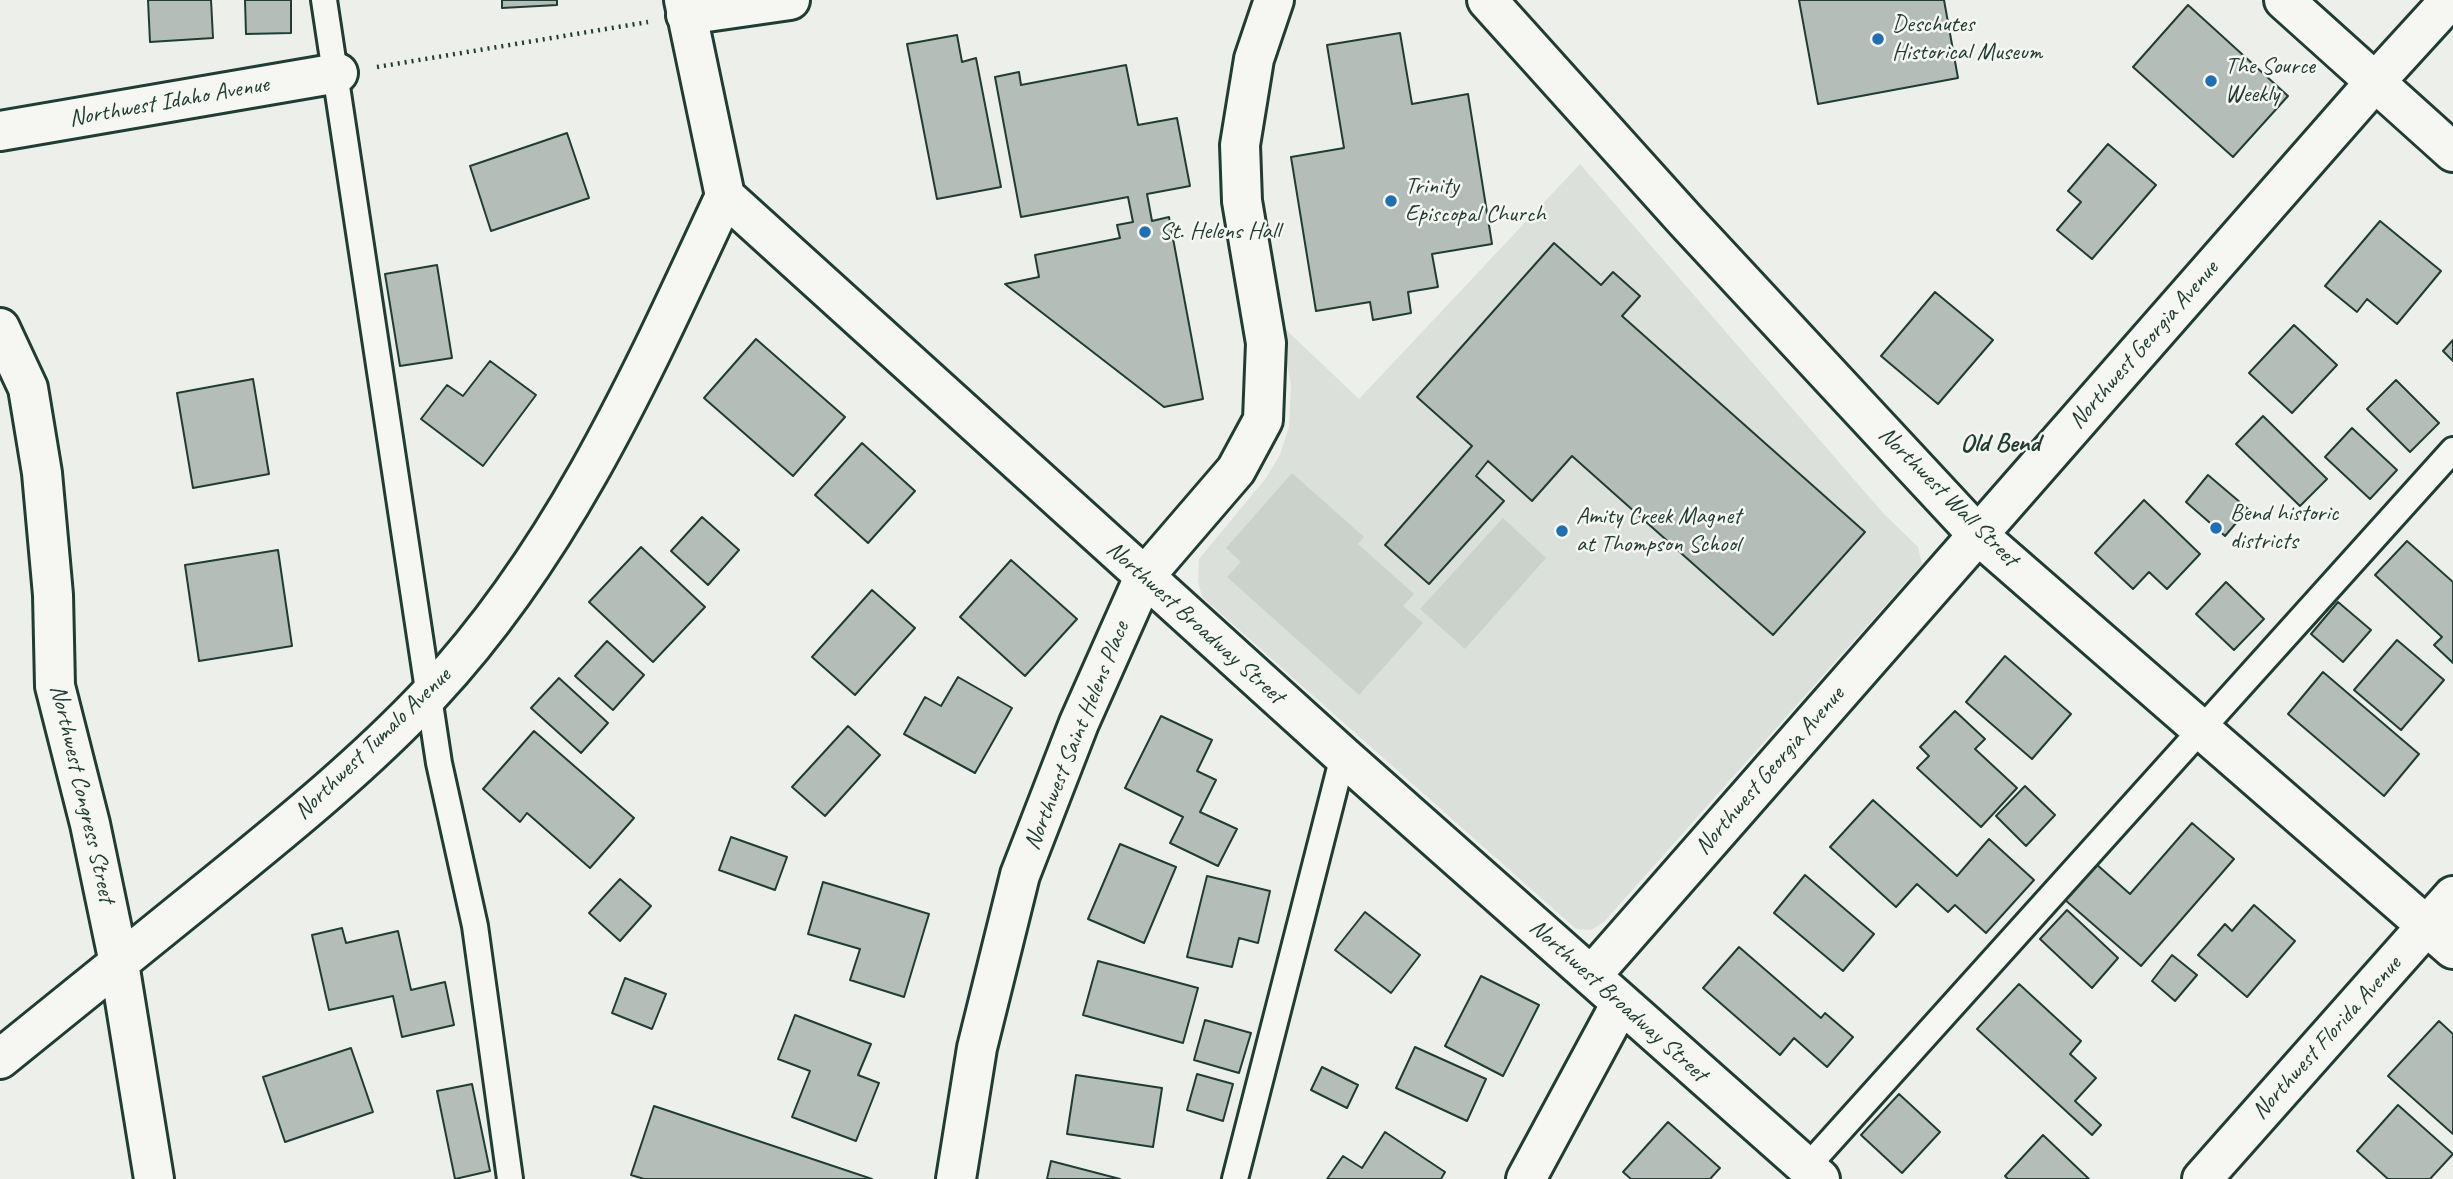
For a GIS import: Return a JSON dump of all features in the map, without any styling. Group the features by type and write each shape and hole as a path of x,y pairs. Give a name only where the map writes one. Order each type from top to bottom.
{"street":[{"path":"724,196 685,8 790,0"},
{"name":"Northwest Saint Helens Place","path":"956,1179 977,1048 1020,875 1079,723 1144,577 1236,470 1263,420 1266,343 1242,201 1240,145 1254,59 1274,0"},
{"name":"Northwest Wall Street","path":"1486,0 1686,221 1977,534 2440,938"},
{"path":"2284,0 2453,152"},
{"name":"Northwest Georgia Avenue","path":"1591,976 1977,534 2450,0"},
{"name":"Northwest Idaho Avenue","path":"0,131 338,73"},
{"name":"Northwest Broadway Street","path":"724,196 1343,756 1813,1173"},
{"name":"Northwest Tumalo Avenue","path":"0,1059 306,812 430,694 499,609 579,494 642,373 724,196"},
{"name":"Northwest Congress Street","path":"0,328 28,388 42,473 53,595 55,686 119,963 154,1179"},
{"name":"Northwest Florida Avenue","path":"2202,1179 2440,938 2453,896"},
{"path":"1526,1179 1621,1003"}],"lane":[{"path":"324,0 338,73 439,763 475,926 510,1179"},
{"path":"1813,1173 2201,727 2453,450"},
{"path":"1235,1179 1343,756"}],"path":[{"path":"338,73 685,8"}],"shaded area":[{"name":"Amity Creek Magnet at Thompson School","path":"1580,164 1884,514 1918,547 1922,564 1604,922 1591,930 1576,929 1202,597 1198,581 1199,559 1266,478 1280,455 1289,427 1291,385 1279,323 1359,399"},
{"path":"1292,473 1364,537 1358,544 1414,594 1403,606 1423,623 1359,695 1227,577 1241,562 1226,548"},
{"path":"1503,518 1546,558 1465,649 1420,609"}],"building":[{"path":"148,0 211,0 213,38 150,42"},
{"path":"245,0 291,0 291,33 246,34"},
{"path":"502,0 557,0 557,5 502,8"},
{"name":"Deschutes Historical Museum","path":"1799,0 1944,0 1958,78 1818,104"},
{"name":"The Source Weekly","path":"2188,5 2288,96 2233,157 2133,67"},
{"name":"Trinity Episcopal Church","path":"1400,33 1412,104 1468,94 1492,244 1432,254 1438,287 1408,292 1411,313 1373,320 1370,302 1316,311 1291,157 1344,148 1327,45"},
{"path":"957,35 962,62 976,58 1001,187 937,199 907,44"},
{"name":"St. Helens Hall","path":"1126,65 1138,125 1177,118 1190,186 1147,194 1152,221 1169,217 1203,399 1164,407 1005,284 1039,277 1035,255 1120,238 1117,225 1133,222 1128,197 1021,217 995,77 1019,72 1021,85"},
{"path":"567,133 589,198 491,231 470,166"},
{"path":"2108,144 2156,185 2092,259 2057,230 2081,202 2068,191"},
{"path":"2380,221 2441,271 2397,324 2367,299 2357,312 2325,286"},
{"path":"1554,243 1601,285 1613,272 1640,296 1622,316 1865,532 1773,635 1572,456 1532,501 1488,461 1476,476 1504,501 1429,584 1385,545 1472,446 1417,397"},
{"path":"437,265 452,358 400,366 385,274"},
{"path":"1935,292 1993,340 1938,404 1881,356"},
{"path":"2294,325 2337,365 2292,413 2249,373"},
{"path":"756,339 845,417 793,476 704,398"},
{"path":"2453,340 2453,361 2443,351"},
{"path":"490,361 536,395 483,466 421,419 447,385 463,396"},
{"path":"253,379 269,474 193,488 177,393"},
{"path":"2396,380 2439,423 2410,452 2367,409"},
{"path":"2263,416 2327,479 2300,506 2236,444"},
{"path":"2352,428 2397,470 2370,499 2325,457"},
{"path":"862,443 915,491 868,543 815,495"},
{"path":"2208,475 2248,509 2225,536 2186,502"},
{"path":"2144,500 2200,554 2167,589 2149,572 2133,589 2095,553"},
{"path":"702,517 739,550 708,585 671,551"},
{"path":"2407,541 2453,582 2453,663 2434,645 2442,637 2375,575"},
{"path":"641,547 705,607 653,662 589,602"},
{"path":"278,550 292,646 199,661 185,565"},
{"path":"1011,560 1077,619 1025,676 960,617"},
{"path":"2226,582 2264,619 2234,650 2196,614"},
{"path":"872,590 915,628 855,695 812,657"},
{"path":"2338,602 2371,630 2343,662 2311,634"},
{"path":"2397,640 2444,680 2401,730 2354,690"},
{"path":"607,641 644,675 613,710 575,676"},
{"path":"2005,656 2071,714 2032,759 1966,702"},
{"path":"2323,672 2419,754 2384,796 2288,714"},
{"path":"958,677 1012,708 975,773 904,734 925,697 941,706"},
{"path":"559,678 608,723 581,753 531,708"},
{"path":"1955,711 1985,739 1975,749 2017,788 1981,827 1917,768 1929,756 1920,747"},
{"path":"1161,716 1212,740 1197,771 1216,780 1200,812 1237,829 1218,866 1170,843 1183,817 1125,788"},
{"path":"848,726 880,755 825,816 792,787"},
{"path":"534,731 634,818 590,868 527,813 520,822 483,789"},
{"path":"2025,786 2055,815 2026,846 1996,816"},
{"path":"1873,800 1957,876 1989,839 2034,880 1986,933 1955,905 1948,912 1917,884 1896,907 1830,847"},
{"path":"2192,823 2234,859 2141,966 2064,899 2095,863 2130,894"},
{"path":"731,837 787,857 775,890 719,870"},
{"path":"1120,844 1176,867 1144,943 1088,919"},
{"path":"1805,875 1874,934 1843,971 1774,913"},
{"path":"1207,876 1270,891 1258,943 1239,938 1232,967 1187,957"},
{"path":"620,879 651,906 620,941 589,913"},
{"path":"823,882 929,914 904,997 850,980 860,949 808,934"},
{"path":"2254,905 2295,941 2247,997 2198,955 2225,924 2232,931"},
{"path":"2067,910 2118,958 2092,988 2040,939"},
{"path":"1365,912 1420,955 1391,993 1335,950"},
{"path":"342,928 346,943 398,931 411,990 445,982 454,1025 402,1037 393,996 329,1010 312,935"},
{"path":"1739,947 1821,1018 1825,1013 1853,1037 1827,1067 1794,1038 1780,1055 1703,988"},
{"path":"2172,955 2197,975 2175,1001 2152,981"},
{"path":"1098,961 1198,988 1183,1043 1083,1015"},
{"path":"1481,976 1539,1005 1503,1076 1445,1046"},
{"path":"625,978 666,994 652,1029 612,1013"},
{"path":"2019,984 2081,1041 2070,1054 2096,1078 2075,1101 2101,1125 2092,1135 1977,1029"},
{"path":"795,1015 871,1044 858,1075 879,1083 856,1141 792,1117 810,1071 778,1059"},
{"path":"1205,1020 1251,1033 1239,1073 1194,1060"},
{"path":"2439,1021 2453,1034 2453,1134 2388,1076"},
{"path":"1415,1047 1486,1079 1467,1121 1396,1088"},
{"path":"351,1048 373,1112 285,1142 263,1077"},
{"path":"1322,1067 1358,1085 1347,1108 1311,1090"},
{"path":"1197,1074 1233,1084 1223,1121 1187,1110"},
{"path":"1076,1075 1162,1088 1153,1147 1067,1134"},
{"path":"472,1084 490,1171 455,1179 437,1091"},
{"path":"1899,1094 1940,1132 1902,1173 1861,1135"},
{"path":"2398,1105 2453,1154 2430,1179 2388,1179 2357,1151"},
{"path":"654,1106 872,1179 644,1179 631,1175"},
{"path":"1668,1122 1720,1168 1710,1179 1631,1179 1623,1172"},
{"path":"1385,1132 1445,1172 1441,1179 1327,1179 1343,1156 1362,1168"},
{"path":"2043,1135 2089,1179 2008,1179 2005,1176"},
{"path":"1051,1161 1120,1179 1047,1179"}],"place":[{"name":"Deschutes Historical Museum","path":"1878,39"},
{"name":"The Source Weekly","path":"2211,81"},
{"name":"Trinity Episcopal Church","path":"1391,201"},
{"name":"St. Helens Hall","path":"1145,232"},
{"name":"Bend historic districts","path":"2216,528"},
{"name":"Amity Creek Magnet at Thompson School","path":"1562,531"}],"district":[{"name":"Old Bend","path":"2000,444"}]}
